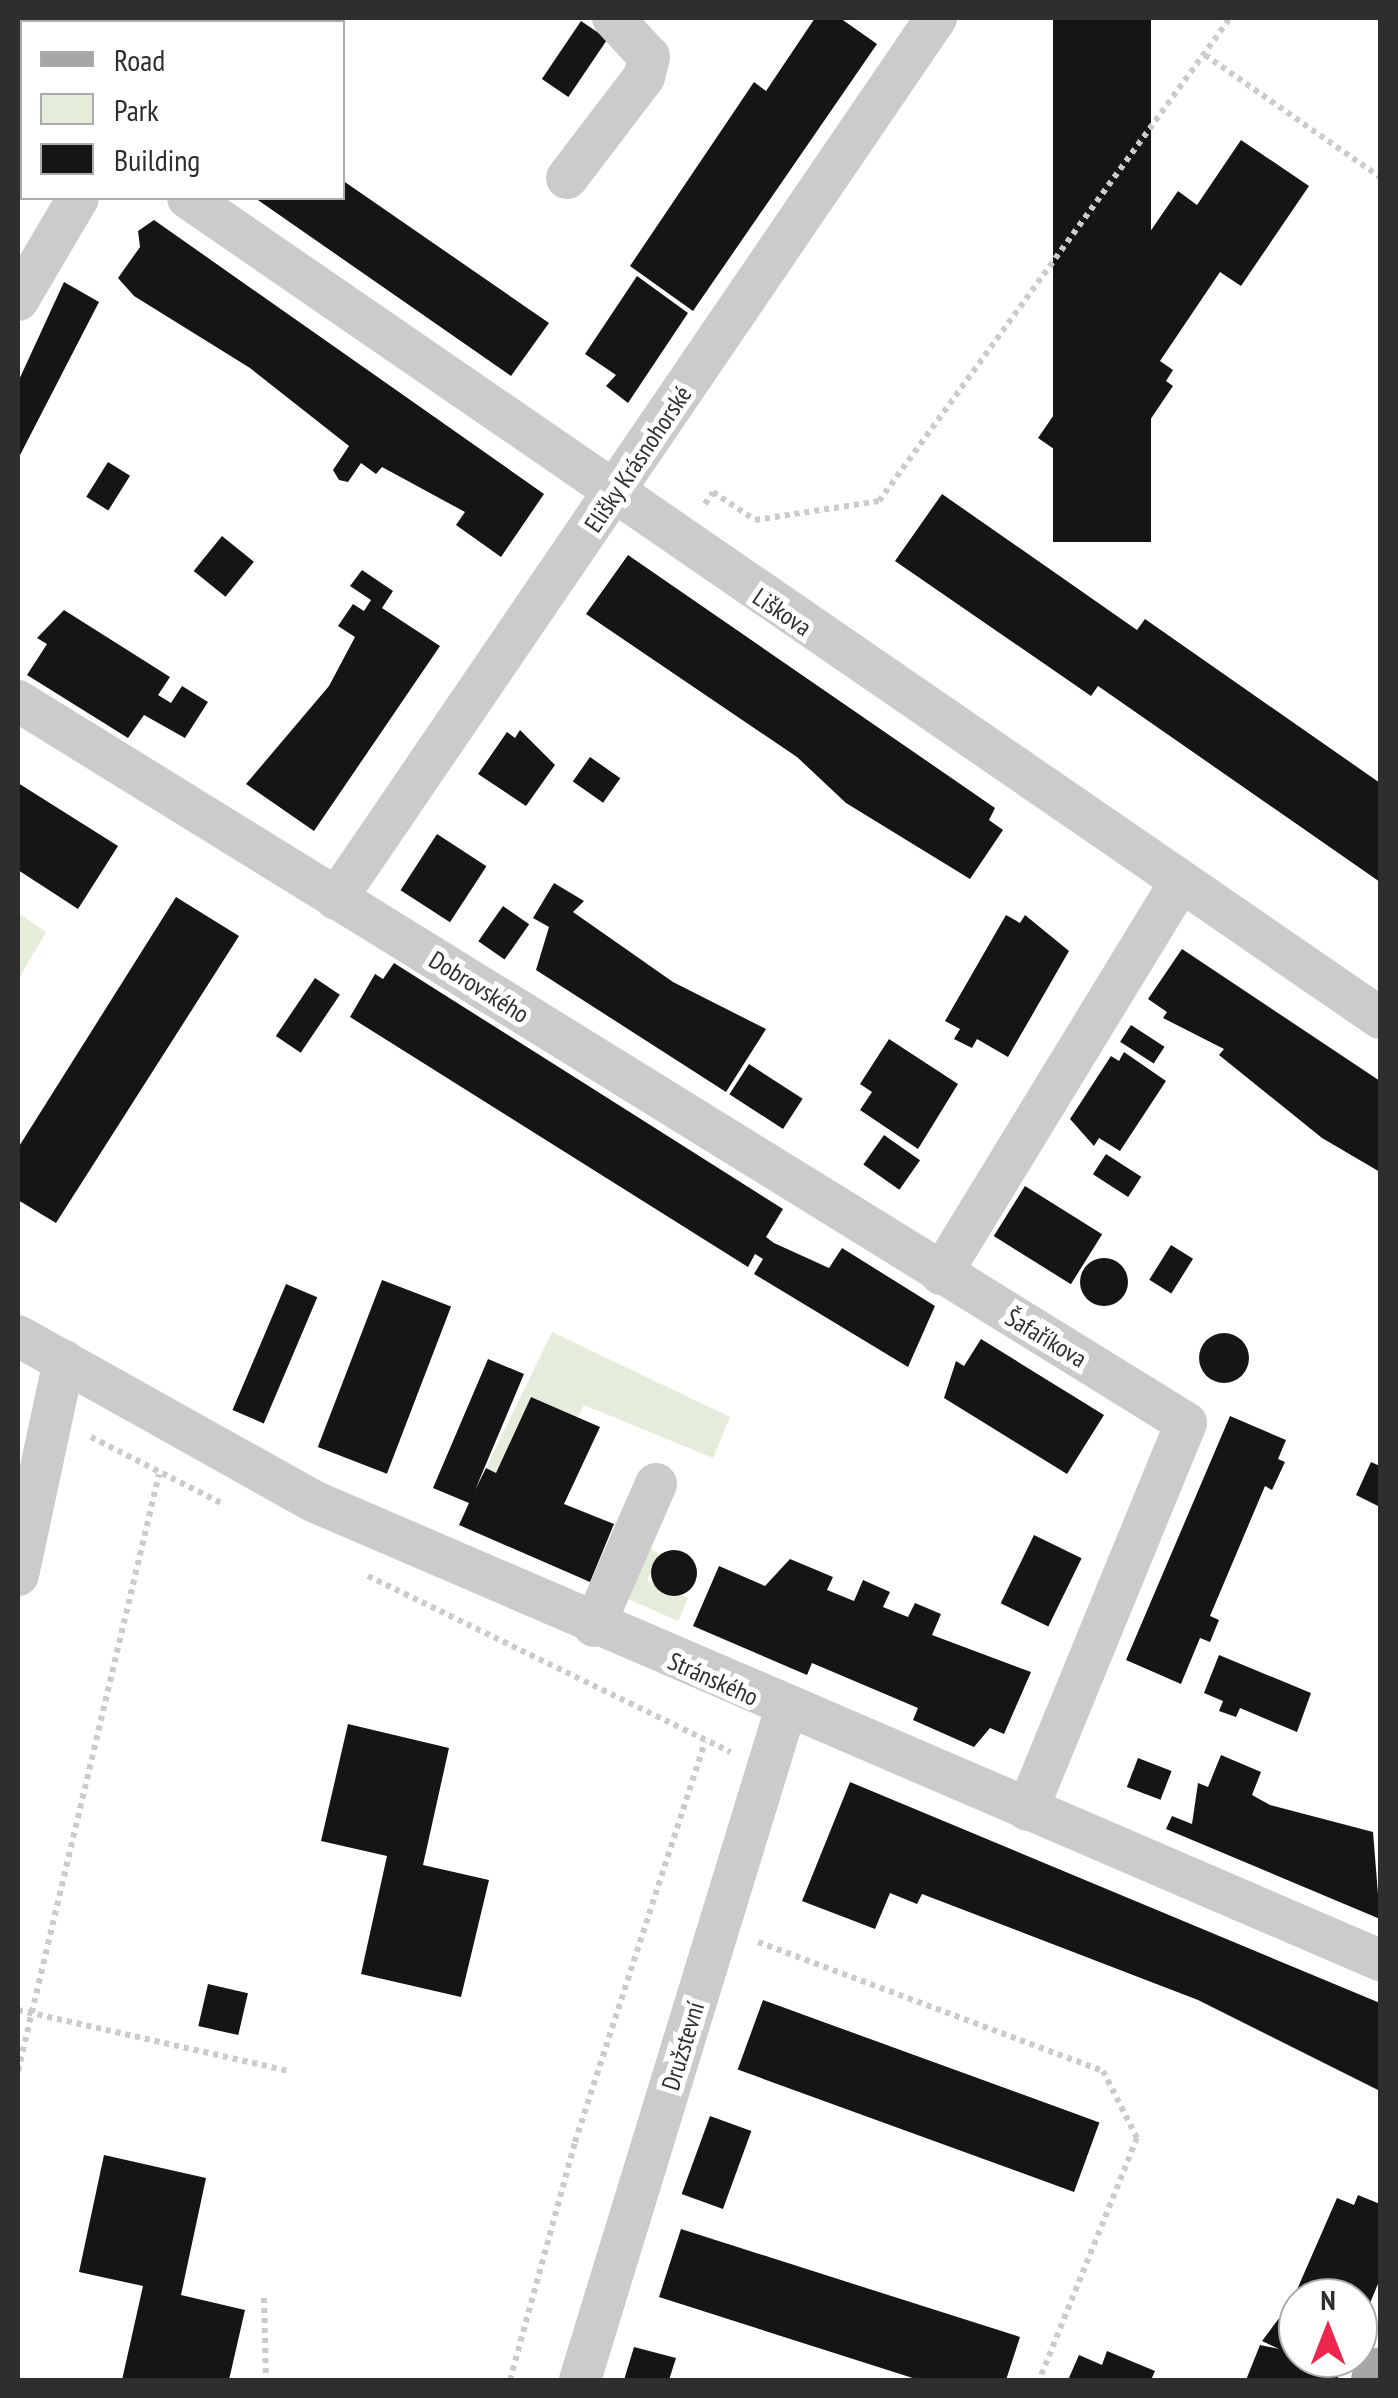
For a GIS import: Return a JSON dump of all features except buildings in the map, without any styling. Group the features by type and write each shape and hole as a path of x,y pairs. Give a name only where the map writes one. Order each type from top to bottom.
{"street":[{"path":"567,178 644,77 649,57 612,18"},
{"name":"Elišky Krásnohorské","path":"336,898 936,18"},
{"path":"18,300 77,200"},
{"name":"Liškova","path":"191,200 678,542 1380,1018"},
{"name":"Dobrovského","path":"18,700 940,1274"},
{"path":"940,1274 1180,882"},
{"name":"Šafaříkova","path":"940,1274 1186,1423 1027,1810"},
{"name":"Stránského","path":"18,1336 313,1500 786,1711 1380,1960"},
{"path":"18,1575 64,1362"},
{"path":"594,1626 656,1484"},
{"name":"Družstevní","path":"580,2380 786,1711"}],"path":[{"path":"678,542 714,492 756,520 879,501 1230,18"},
{"path":"1205,55 1380,177"},
{"path":"52,1416 230,1508"},
{"path":"18,2071 159,1473"},
{"path":"353,1568 705,1742 768,1768"},
{"path":"510,2380 575,2142 705,1742"},
{"path":"719,1928 1103,2071 1137,2138 1039,2380"},
{"path":"18,2010 288,2071"},
{"path":"264,2298 266,2380"}],"green space":[{"path":"18,913 46,932 18,980"},
{"path":"552,1332 730,1417 713,1458 584,1405 578,1417 531,1397 496,1473 486,1468"},
{"path":"650,1549 659,1553 647,1581 688,1598 678,1621 628,1599"}]}
